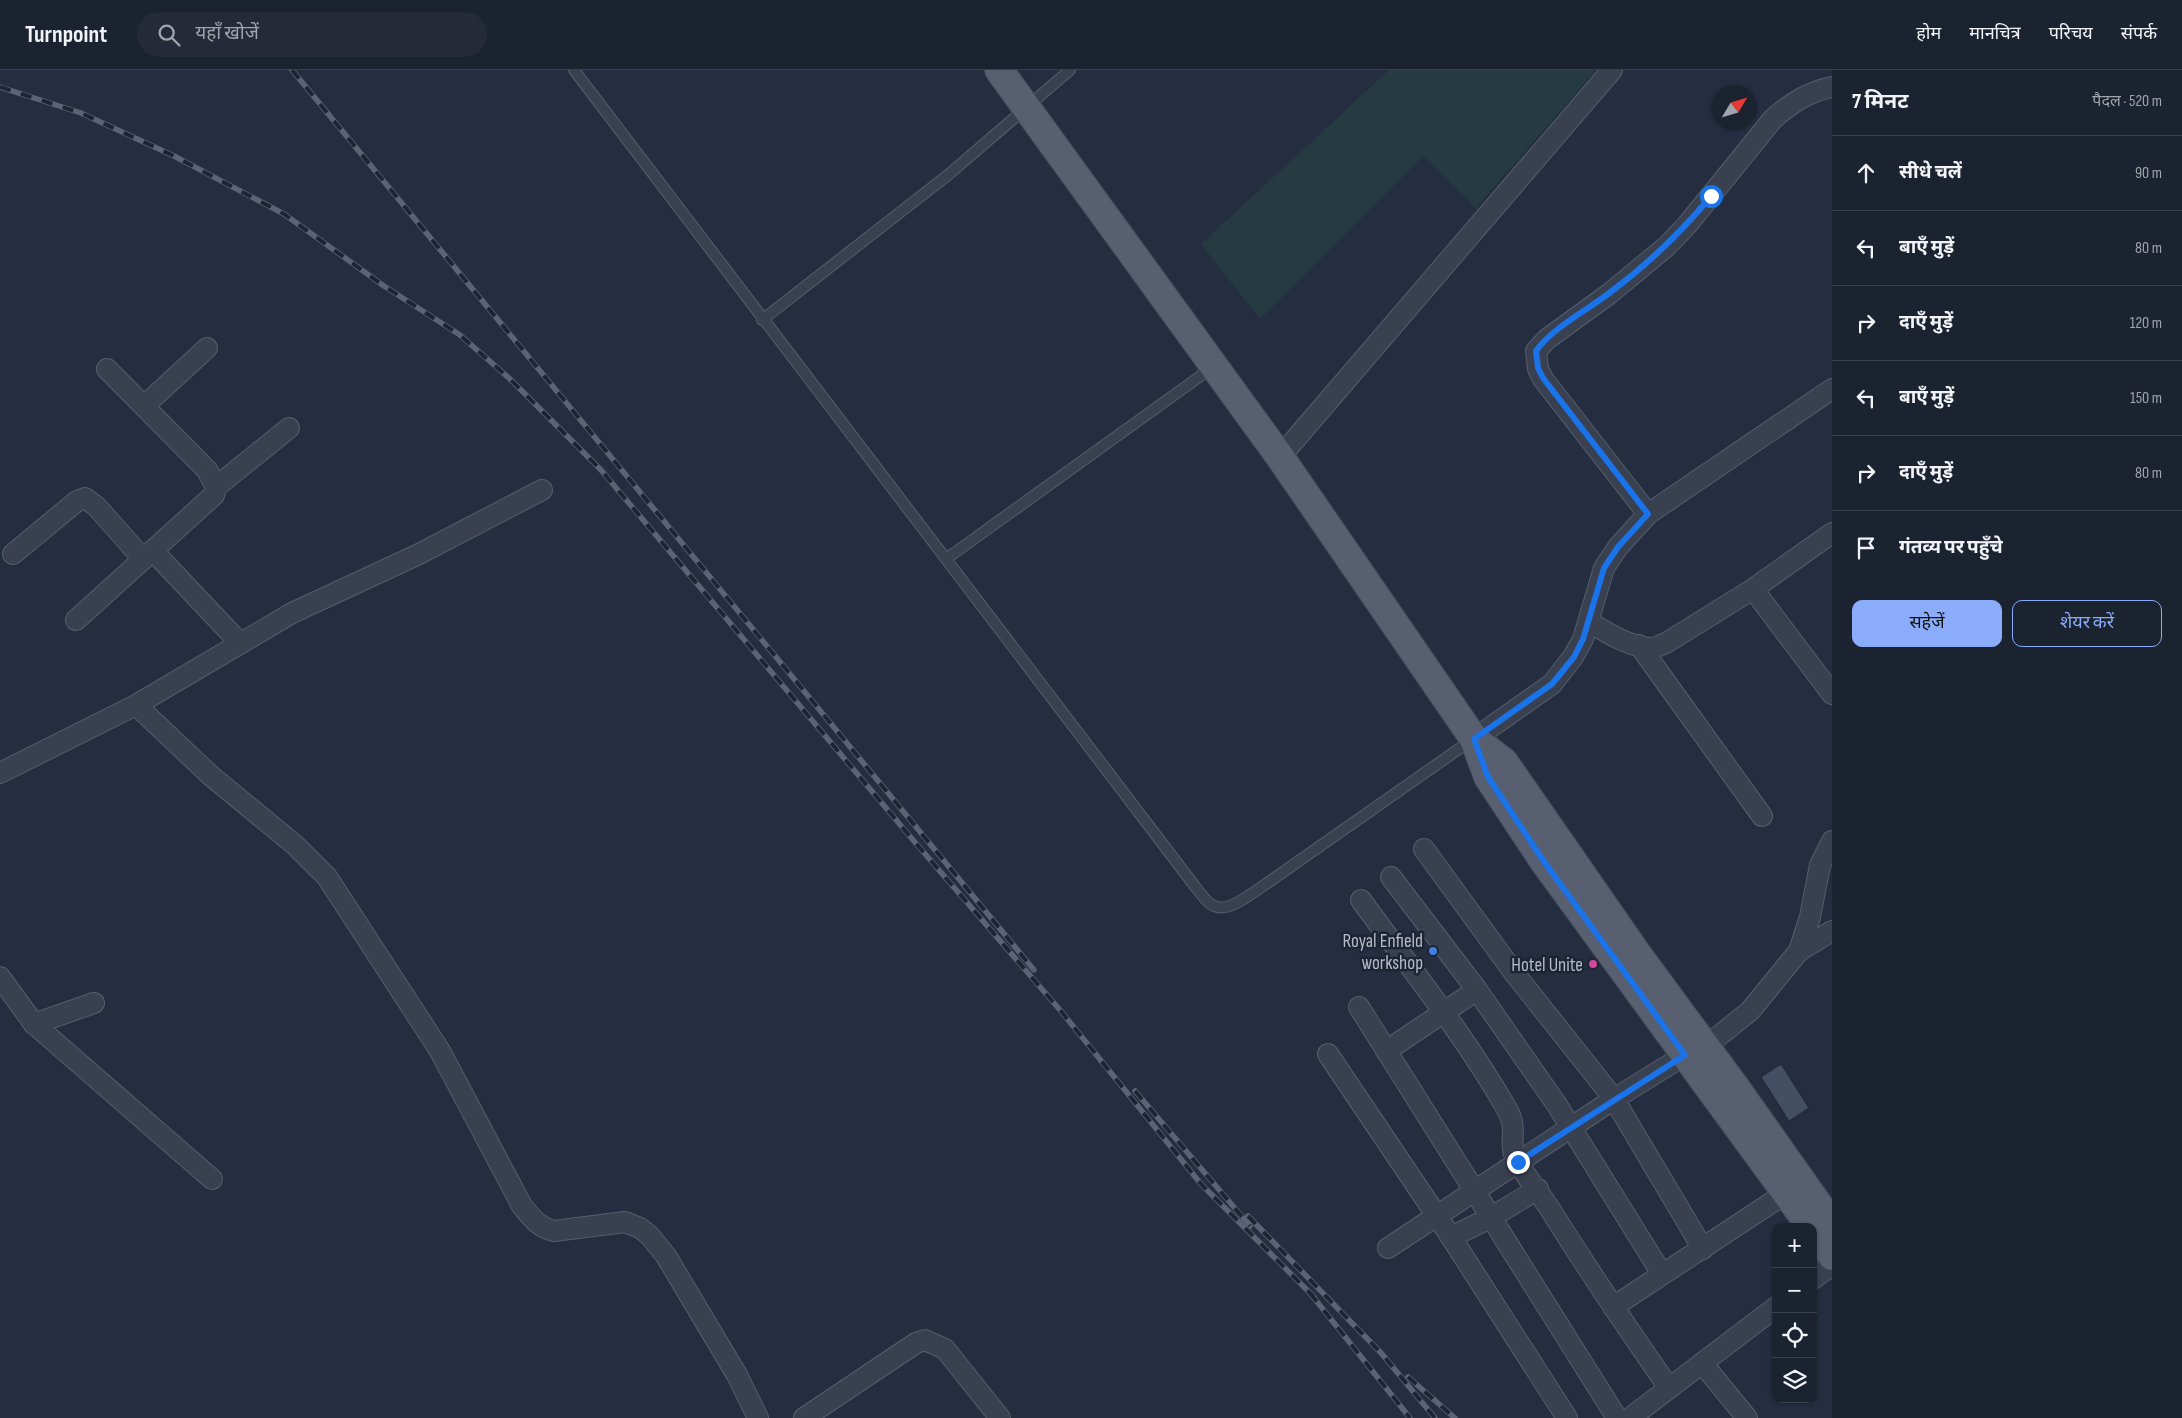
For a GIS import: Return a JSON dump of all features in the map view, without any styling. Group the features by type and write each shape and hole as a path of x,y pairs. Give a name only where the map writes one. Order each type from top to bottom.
{"main road":[{"path":"999,70 1280,457 1474,739 1504,762 1633,948 1695,1051 1786,1193 1822,1219"},
{"path":"1695,1051 1822,1219 1832,1256"}],"street":[{"path":"1280,457 1612,70"},
{"path":"1648,514 1548,386 1538,368 1536,351 1547,339 1609,294 1667,246 1687,225 1773,119 1787,106 1806,95 1832,87"},
{"path":"144,406 207,348"},
{"path":"107,369 207,470 216,487"},
{"path":"1474,739 1552,684 1574,657 1589,622 1604,568 1618,547 1648,514 1832,389"},
{"path":"76,620 214,495 216,487 289,428"},
{"path":"0,773 136,705 292,613 417,555 542,490"},
{"path":"13,554 77,501 85,498 240,643"},
{"path":"1589,622 1608,633 1639,645 1652,648 1666,643 1754,589 1832,533"},
{"path":"1754,589 1832,694"},
{"path":"1639,645 1762,816"},
{"path":"136,705 210,775 295,845 327,876 440,1051 522,1206 534,1221 544,1228 554,1231 625,1222 640,1228 650,1236 666,1256 737,1375 758,1418"},
{"path":"1799,951 1810,917 1820,865 1832,841"},
{"path":"1424,849 1515,974 1614,1099 1703,1249"},
{"path":"1391,877 1477,990 1571,1128 1662,1274"},
{"path":"1361,900 1443,1013 1510,1113 1514,1124 1512,1147 1518,1162 1538,1189 1613,1307 1669,1388"},
{"path":"1388,1248 1614,1099 1695,1051 1750,1012 1799,951 1832,931"},
{"path":"0,976 34,1024 212,1179"},
{"path":"1386,1051 1477,990"},
{"path":"34,1024 94,1003"},
{"path":"1359,1007 1617,1418"},
{"path":"1328,1054 1451,1237 1567,1418"},
{"path":"1451,1237 1490,1218 1538,1189"},
{"path":"1613,1307 1786,1193"},
{"path":"1817,1276 1832,1265"},
{"path":"1630,1418 1772,1310"},
{"path":"804,1418 916,1343 925,1340 946,1349 1000,1418"},
{"path":"1702,1363 1747,1418"}],"lane":[{"path":"574,70 762,320 1197,889 1214,907 1223,908 1235,904 1266,884 1474,739"},
{"path":"762,320 948,175 1070,70"},
{"path":"946,559 1214,367"}],"green space":[{"path":"1389,70 1596,70 1476,208 1423,156 1260,319 1201,244"}],"building":[{"path":"1781,1064 1809,1108 1789,1121 1761,1077"}],"railway":[{"path":"292,70 1034,970"},
{"path":"0,87 81,113 174,156 284,214 384,286 460,335 510,379 601,470 913,840 1060,1010 1201,1184 1314,1297"},
{"path":"1135,1091 1250,1226"},
{"path":"1248,1216 1382,1354 1435,1418"},
{"path":"1310,1293 1410,1418"},
{"path":"1408,1377 1455,1418"}],"place":[{"name":"Royal Enfield workshop","path":"1433,951"},
{"name":"Hotel Unite","path":"1593,964"}],"route":[{"path":"1518,1162 1685,1055 1545,863 1488,777 1474,739 1552,684 1574,657 1589,622 1604,568 1618,547 1648,514 1559,402 1538,368 1535,357 1536,351 1547,339 1647,264 1687,225 1711,196"}]}
